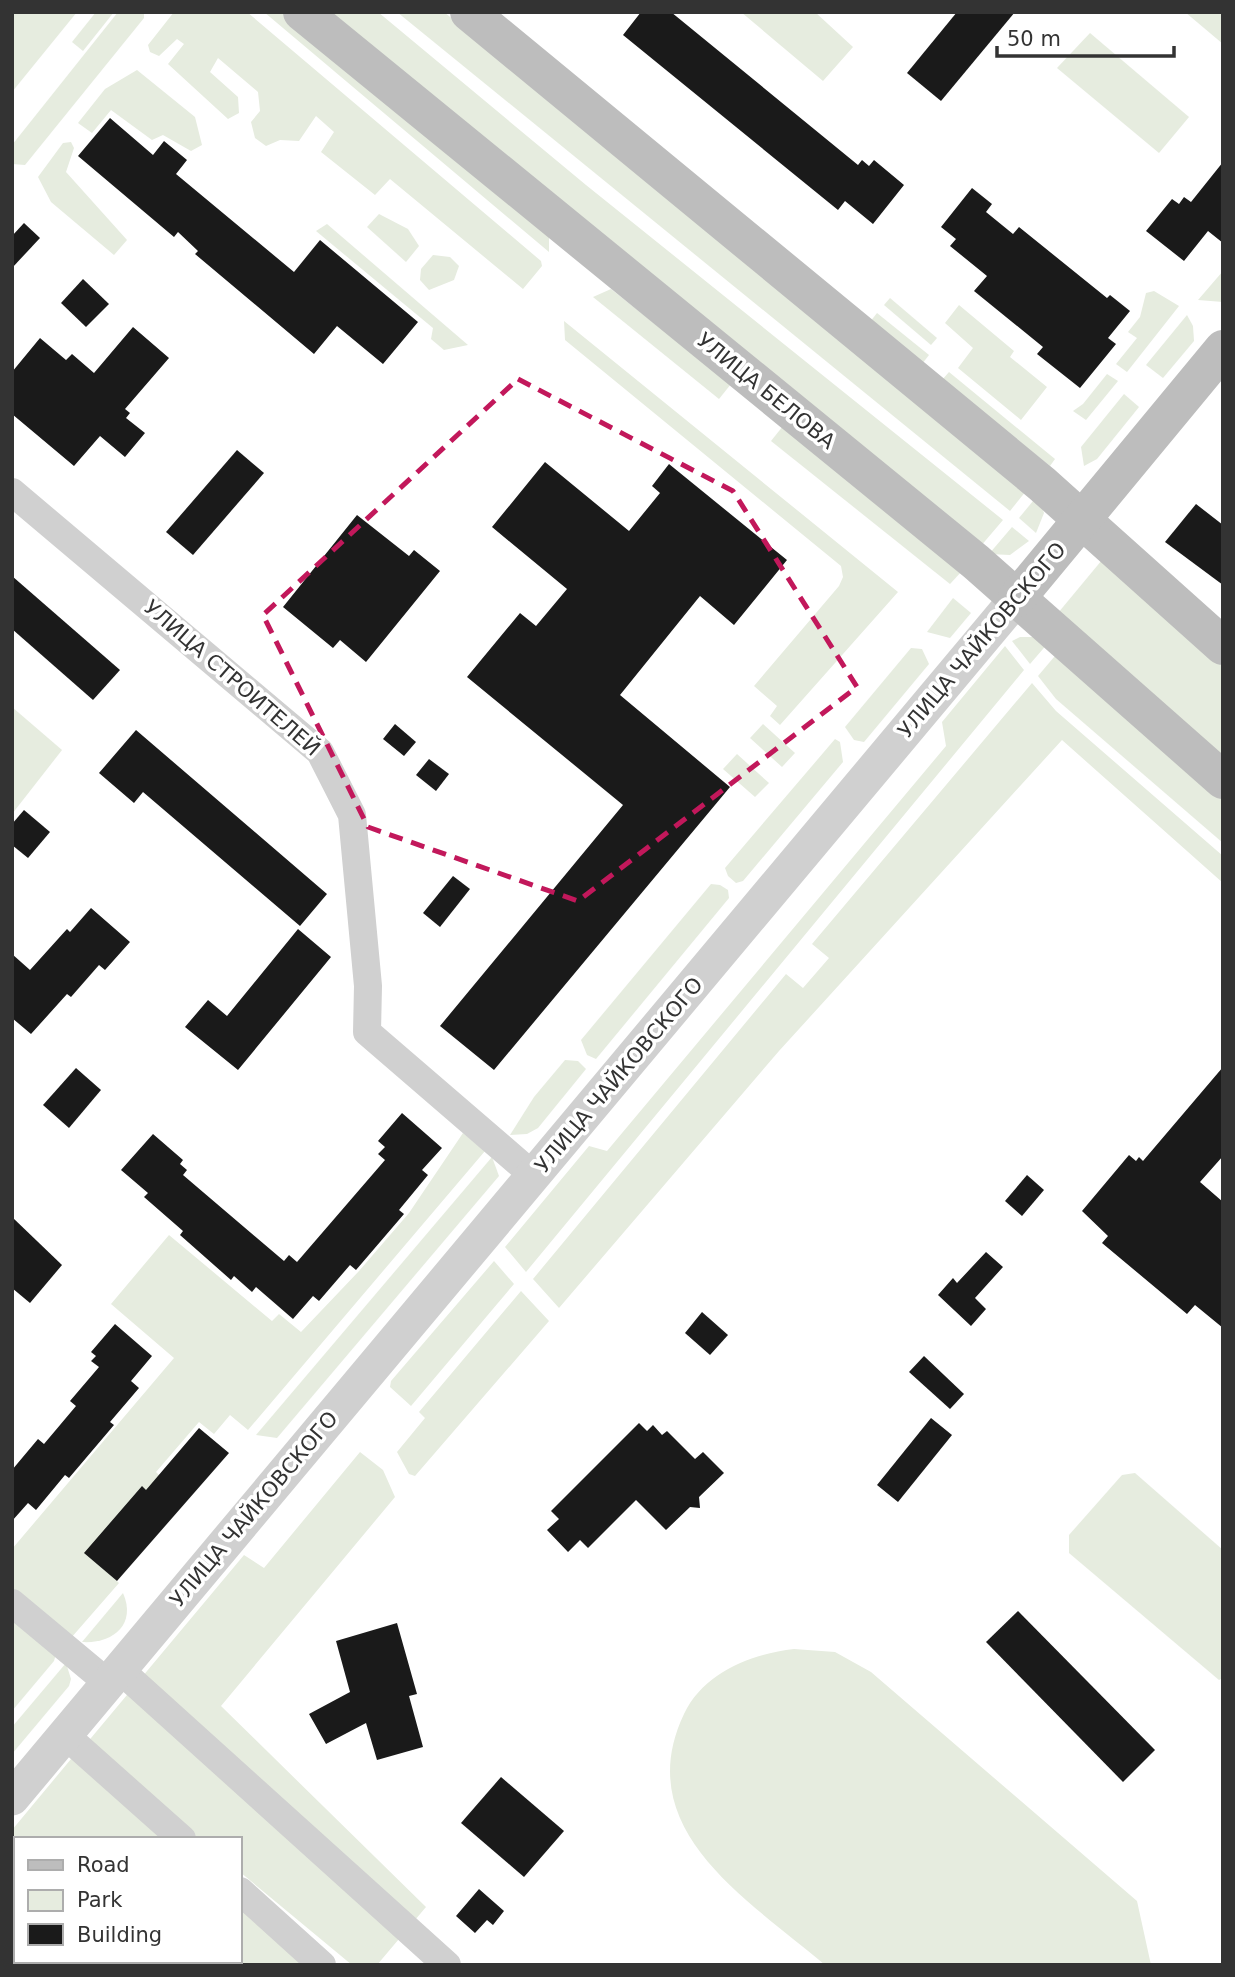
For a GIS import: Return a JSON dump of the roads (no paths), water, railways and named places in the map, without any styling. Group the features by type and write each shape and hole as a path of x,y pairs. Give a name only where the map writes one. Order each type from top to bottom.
{"main road":[{"name":"УЛИЦА БЕЛОВА","path":"302,12 1017,598 1223,780"},
{"path":"468,12 1083,520 1223,646"},
{"name":"УЛИЦА ЧАЙКОВСКОГО","path":"1017,598 1223,349"}],"street":[{"name":"УЛИЦА СТРОИТЕЛЕЙ","path":"12,492 320,752 352,814 368,986 367,1032 534,1176"},
{"name":"УЛИЦА ЧАЙКОВСКОГО","path":"12,1798 1017,598"},
{"path":"12,1603 113,1676 447,1965"},
{"path":"65,1735 180,1837"},
{"path":"242,1893 322,1965"}]}
